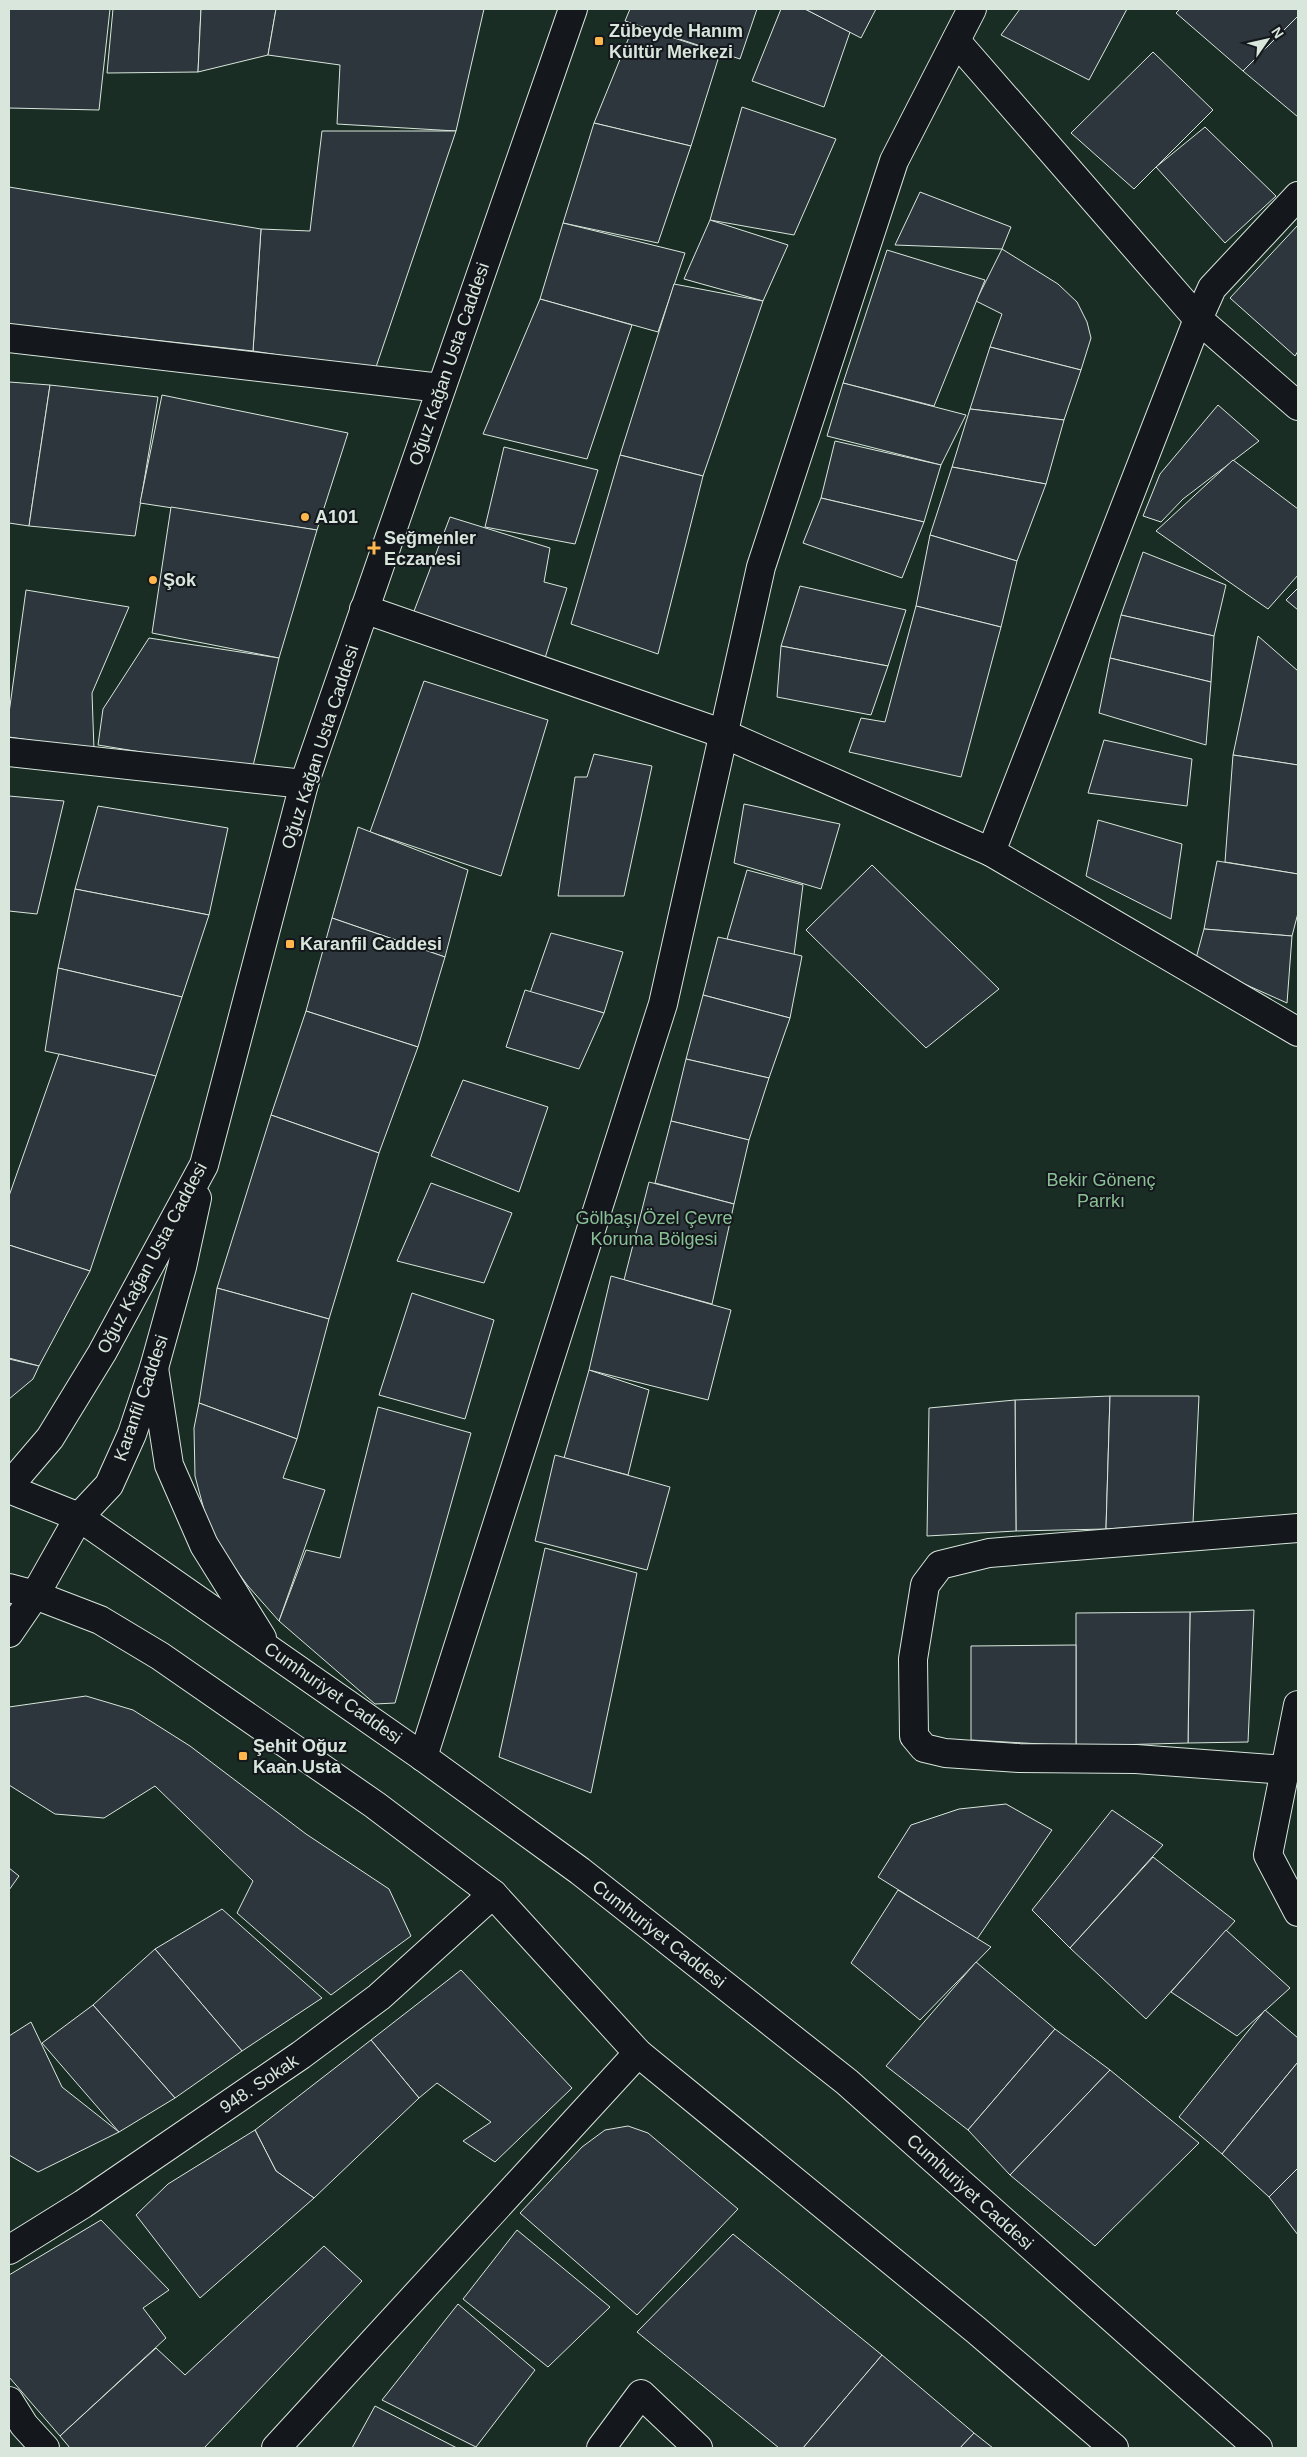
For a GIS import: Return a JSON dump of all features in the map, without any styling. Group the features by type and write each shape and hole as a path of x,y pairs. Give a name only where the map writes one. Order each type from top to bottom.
{"street":[{"name":"Oğuz Kağan Usta Caddesi","path":"9,1487 55,1431 102,1353 204,1165 304,784 572,9"},
{"path":"423,1757 662,1004 761,567 894,161 972,9"},
{"path":"956,41 1198,319 1298,406"},
{"path":"991,852 1198,319 1212,288 1298,196"},
{"path":"9,338 441,388"},
{"path":"364,609 724,734 991,852 1298,1032"},
{"path":"9,752 304,784"},
{"name":"Karanfil Caddesi","path":"9,1633 35,1595 79,1517 109,1485 132,1434 154,1368 182,1267 204,1165"},
{"path":"154,1368 169,1465 204,1545 268,1647"},
{"name":"Cumhuriyet Caddesi","path":"9,1487 79,1517 268,1647 580,1871 847,2082 1258,2448"},
{"path":"1285,1770 1136,1759 1019,1758 945,1753 924,1748 914,1736 913,1659 925,1585 940,1565 989,1553 1298,1528"},
{"path":"9,1588 35,1595 100,1620 160,1656 375,1805 493,1894 638,2053 976,2330 1114,2448"},
{"path":"1298,1705 1268,1855 1298,1912"},
{"name":"948. Sokak","path":"9,2250 83,2204 301,2055 379,1997 493,1894"},
{"path":"276,2448 638,2053"},
{"path":"601,2448 641,2394 698,2448"},
{"path":"9,2402 24,2425 45,2448"}],"green space":[{"name":"Gölbaşı Özel Çevre Koruma Bölgesi","path":"9,9 1298,9 1298,2448 9,2448"}],"building":[{"path":"9,9 110,9 99,110 9,108"},
{"path":"113,9 201,9 198,72 107,73"},
{"path":"201,9 276,9 268,55 198,72"},
{"path":"276,9 484,9 456,131 337,124 340,65 268,55"},
{"path":"630,9 757,9 740,59 625,21"},
{"path":"781,9 805,9 850,32 824,107 752,81"},
{"path":"805,9 876,9 861,38"},
{"path":"1020,9 1127,9 1089,80 1001,35"},
{"path":"1180,9 1298,9 1298,16 1243,71 1176,13"},
{"path":"1298,16 1298,117 1243,71"},
{"path":"634,25 720,53 691,146 594,123"},
{"path":"1153,52 1213,110 1134,189 1071,133"},
{"path":"742,107 836,139 794,235 710,220"},
{"path":"594,123 691,146 658,243 563,223"},
{"path":"1205,127 1276,196 1225,243 1156,167"},
{"path":"322,131 456,131 375,370 253,351 261,229 310,231"},
{"path":"9,187 261,229 253,351 9,324"},
{"path":"920,192 1011,227 1002,249 895,245"},
{"path":"710,220 788,245 763,301 684,279"},
{"path":"563,223 685,253 658,332 540,299"},
{"path":"1298,225 1298,351 1295,356 1230,298"},
{"path":"1002,249 1058,284 1077,302 1087,322 1091,338 1081,370 990,347 1002,314 976,301"},
{"path":"887,250 985,280 934,406 843,383"},
{"path":"674,284 763,301 703,476 620,455"},
{"path":"540,299 632,325 587,459 483,434"},
{"path":"990,347 1081,370 1064,420 970,409"},
{"path":"9,382 50,385 29,526 9,523"},
{"path":"843,383 966,415 941,465 827,436"},
{"path":"50,385 158,397 135,536 29,526"},
{"path":"162,395 348,433 317,530 140,503"},
{"path":"1218,405 1259,441 1183,499 1161,522 1143,516 1160,474"},
{"path":"970,409 1064,420 1046,484 952,467"},
{"path":"835,441 941,465 924,522 821,498"},
{"path":"504,447 598,470 575,544 485,527"},
{"path":"620,455 703,476 658,654 571,624"},
{"path":"1233,460 1298,509 1298,575 1268,609 1156,531"},
{"path":"952,467 1046,484 1017,561 930,535"},
{"path":"821,498 924,522 902,578 803,543"},
{"path":"171,507 317,530 279,658 152,633"},
{"path":"450,517 550,548 544,582 567,588 545,658 411,619"},
{"path":"930,535 1017,561 1001,627 916,606"},
{"path":"1143,552 1226,585 1214,636 1121,615"},
{"path":"800,586 906,610 888,666 781,646"},
{"path":"1298,588 1298,610 1286,600"},
{"path":"26,590 129,607 92,693 94,750 9,737 9,713"},
{"path":"916,606 1001,627 961,777 849,752 861,718 885,722"},
{"path":"1121,615 1214,636 1211,682 1110,658"},
{"path":"1258,636 1298,671 1298,765 1233,755"},
{"path":"149,638 279,658 252,770 98,745 103,709"},
{"path":"781,646 888,666 871,715 777,697"},
{"path":"1110,658 1211,682 1206,745 1099,713"},
{"path":"424,681 548,720 501,876 370,832"},
{"path":"1104,740 1192,759 1187,806 1088,793"},
{"path":"594,754 652,766 624,896 558,896 575,777 587,777"},
{"path":"1233,755 1298,765 1298,874 1225,862"},
{"path":"9,796 64,801 37,914 9,911"},
{"path":"744,804 840,824 821,889 734,863"},
{"path":"98,806 228,828 209,915 75,889"},
{"path":"1098,820 1182,844 1171,919 1086,876"},
{"path":"358,827 468,870 445,957 332,918"},
{"path":"1217,861 1298,874 1298,913 1292,936 1204,929"},
{"path":"872,865 999,989 926,1048 806,930"},
{"path":"747,870 803,885 794,955 727,939"},
{"path":"75,889 209,915 182,997 58,968"},
{"path":"332,918 445,957 418,1047 306,1011"},
{"path":"1204,929 1292,936 1287,1003 1195,962"},
{"path":"551,933 623,952 604,1013 530,993"},
{"path":"718,937 802,956 790,1018 703,995"},
{"path":"58,968 182,997 156,1076 45,1051"},
{"path":"525,990 604,1013 579,1069 506,1047"},
{"path":"703,995 790,1018 769,1078 686,1059"},
{"path":"306,1011 418,1047 379,1153 271,1115"},
{"path":"59,1054 156,1076 90,1271 9,1245 9,1196"},
{"path":"686,1059 769,1078 749,1140 671,1121"},
{"path":"463,1080 548,1107 519,1192 431,1156"},
{"path":"271,1115 379,1153 329,1319 217,1288"},
{"path":"671,1121 749,1140 734,1204 655,1183"},
{"path":"649,1182 734,1204 712,1304 624,1280"},
{"path":"431,1183 512,1213 484,1283 397,1261"},
{"path":"9,1245 90,1271 39,1366 9,1358"},
{"path":"611,1276 731,1310 708,1400 589,1370"},
{"path":"217,1288 329,1319 297,1439 199,1403"},
{"path":"412,1293 494,1320 465,1419 379,1395"},
{"path":"9,1359 39,1366 33,1379 9,1399"},
{"path":"589,1370 649,1390 628,1475 564,1458"},
{"path":"1110,1396 1106,1529 1016,1531 1015,1400"},
{"path":"1110,1396 1199,1396 1193,1523 1106,1529"},
{"path":"1015,1400 1016,1531 927,1536 929,1408"},
{"path":"199,1403 297,1439 283,1478 325,1490 279,1621 248,1586 211,1536 195,1476 194,1428"},
{"path":"378,1407 471,1433 395,1703 375,1704 279,1621 306,1550 340,1558"},
{"path":"555,1455 670,1487 647,1570 535,1541"},
{"path":"545,1548 637,1573 591,1793 499,1757"},
{"path":"1254,1610 1248,1742 1188,1743 1190,1612"},
{"path":"1190,1612 1188,1743 1076,1746 1076,1613"},
{"path":"1076,1645 1076,1746 971,1740 971,1646"},
{"path":"86,1696 133,1710 190,1746 306,1834 389,1889 411,1936 331,1995 237,1913 253,1881 155,1786 104,1818 55,1814 9,1785 9,1707"},
{"path":"1006,1804 1052,1830 977,1939 878,1877 911,1825 959,1809"},
{"path":"1112,1810 1163,1845 1070,1948 1032,1910"},
{"path":"1153,1857 1235,1921 1146,2019 1070,1948"},
{"path":"9,1868 19,1876 9,1890"},
{"path":"898,1890 991,1947 920,2020 851,1963"},
{"path":"222,1909 322,1998 242,2051 155,1949"},
{"path":"1226,1930 1290,1988 1237,2036 1171,1992"},
{"path":"155,1949 242,2051 175,2098 93,2005"},
{"path":"976,1962 1055,2029 968,2130 886,2066"},
{"path":"461,1970 572,2088 495,2162 463,2141 491,2122 437,2083 419,2098 371,2040"},
{"path":"93,2005 175,2098 119,2132 42,2043"},
{"path":"1265,2010 1298,2038 1298,2062 1222,2154 1179,2117"},
{"path":"31,2022 62,2087 119,2132 38,2172 9,2155 9,2036"},
{"path":"1055,2029 1110,2070 1010,2175 968,2130"},
{"path":"371,2040 419,2098 314,2198 276,2171 255,2130"},
{"path":"1298,2062 1298,2168 1269,2197 1222,2154"},
{"path":"1110,2070 1199,2143 1095,2246 1010,2175"},
{"path":"628,2126 648,2133 738,2209 637,2315 520,2213 582,2147 605,2130"},
{"path":"255,2130 276,2171 314,2198 200,2298 136,2215 168,2184"},
{"path":"1298,2168 1298,2235 1269,2197"},
{"path":"101,2220 169,2290 143,2308 166,2338 60,2436 9,2377 9,2275"},
{"path":"517,2230 610,2307 548,2367 463,2299"},
{"path":"733,2234 882,2355 803,2448 779,2448 637,2332"},
{"path":"324,2246 362,2281 204,2448 70,2448 60,2436 156,2348 185,2375"},
{"path":"458,2304 535,2370 476,2447 382,2400"},
{"path":"882,2355 974,2433 960,2448 803,2448"},
{"path":"375,2406 457,2448 352,2448"},
{"path":"974,2433 993,2448 960,2448"}],"place":[{"name":"Zübeyde Hanım Kültür Merkezi","path":"599,41"},
{"name":"A101","path":"305,517"},
{"name":"Seğmenler Eczanesi","path":"374,548"},
{"name":"Şok","path":"153,580"},
{"name":"Karanfil Caddesi","path":"290,944"},
{"name":"Şehit Oğuz Kaan Usta","path":"243,1756"}],"park label":[{"name":"Bekir Gönenç Parrkı","path":"1101,1190"}]}
